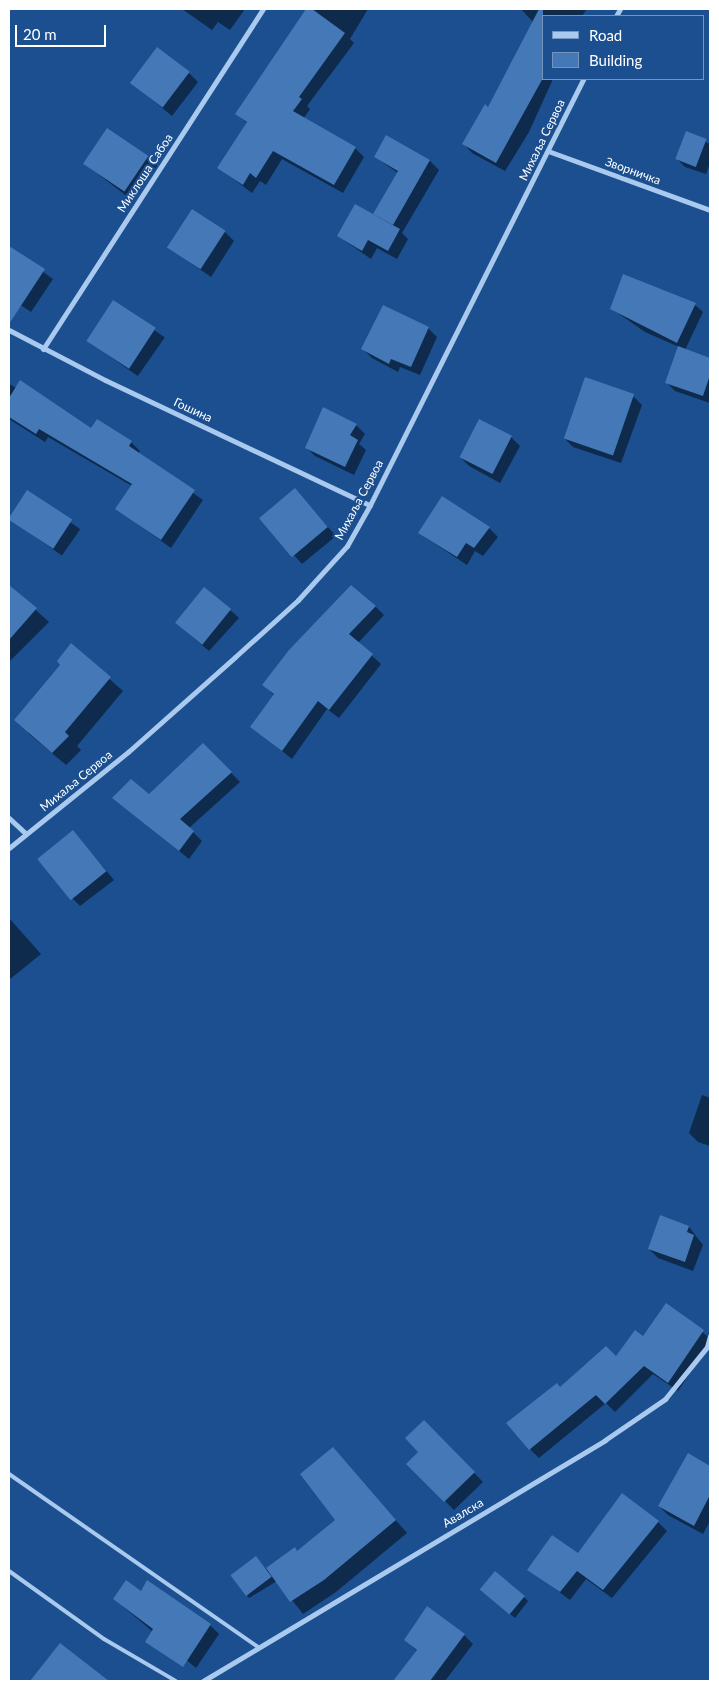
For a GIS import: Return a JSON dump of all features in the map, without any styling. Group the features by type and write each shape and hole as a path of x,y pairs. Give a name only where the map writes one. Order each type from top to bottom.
{"street":[{"name":"Миклоша Сабоа","path":"43,349 263,9"},
{"name":"Михаља Сервоа","path":"9,848 128,752 298,600 347,546 370,506 548,151 582,80"},
{"name":"Зворничка","path":"548,151 710,210"},
{"name":"Гошина","path":"9,330 43,349 370,506"},
{"path":"9,818 26,834"},
{"name":"Авалска","path":"203,1681 605,1440 665,1399 707,1347 710,1336"}],"lane":[{"path":"9,1474 258,1647"},
{"path":"9,1571 104,1639 176,1681"}],"building":[{"path":"306,9 312,9 345,33 299,97 302,99 293,111 356,147 334,185 273,151 256,178 250,173 243,185 217,168 247,122 235,114"},
{"path":"539,9 543,9 542,80 496,163 462,144 485,104 488,107"},
{"path":"157,47 190,72 163,108 130,83"},
{"path":"107,128 148,156 124,192 83,164"},
{"path":"686,131 707,139 696,167 675,159"},
{"path":"386,135 430,160 393,225 373,214 398,171 374,157"},
{"path":"355,204 400,229 388,251 368,240 362,251 337,236"},
{"path":"192,209 226,231 200,269 167,248"},
{"path":"9,246 45,269 9,324"},
{"path":"623,274 696,303 677,343 610,309"},
{"path":"113,300 156,328 129,369 86,341"},
{"path":"383,305 429,327 411,367 391,359 389,364 361,349"},
{"path":"678,346 710,358 710,375 703,396 665,383"},
{"path":"585,377 634,394 613,455 564,438"},
{"path":"20,380 91,428 97,419 132,441 129,446 195,490 161,540 115,509 132,484 39,429 36,434 9,417 9,398"},
{"path":"323,407 357,424 350,435 358,440 345,467 305,448"},
{"path":"479,419 512,436 492,474 459,457"},
{"path":"295,488 328,527 292,557 259,518"},
{"path":"27,490 72,519 53,549 9,520"},
{"path":"442,496 490,527 474,548 466,543 457,557 418,533"},
{"path":"9,585 37,608 9,640"},
{"path":"351,585 376,606 349,634 373,654 329,710 318,701 282,751 250,727 274,694 262,685 289,650"},
{"path":"204,587 231,609 202,645 175,623"},
{"path":"71,643 111,677 65,732 69,736 52,753 14,720 60,665 57,661"},
{"path":"203,743 232,772 180,819 194,831 179,851 112,798 131,779 149,794"},
{"path":"73,830 106,871 71,900 37,859"},
{"path":"660,1215 689,1226 687,1232 694,1235 685,1262 648,1249"},
{"path":"666,1303 704,1330 668,1383 644,1366 605,1404 596,1395 529,1450 506,1423 557,1383 560,1387 606,1346 616,1356 635,1330 643,1336"},
{"path":"424,1420 475,1472 444,1502 406,1464 418,1452 405,1438"},
{"path":"333,1447 396,1520 324,1580 290,1602 266,1568 295,1547 297,1551 335,1520 300,1474"},
{"path":"688,1453 710,1466 710,1495 694,1526 658,1506"},
{"path":"622,1493 659,1521 603,1590 577,1571 560,1592 527,1570 552,1535 578,1553"},
{"path":"256,1556 272,1577 246,1596 230,1575"},
{"path":"495,1571 525,1596 509,1614 480,1589"},
{"path":"126,1580 141,1591 147,1580 211,1624 183,1667 145,1642 153,1629 113,1599"},
{"path":"427,1606 465,1634 430,1681 393,1681 417,1650 404,1640"},
{"path":"60,1643 109,1681 30,1681"}]}
